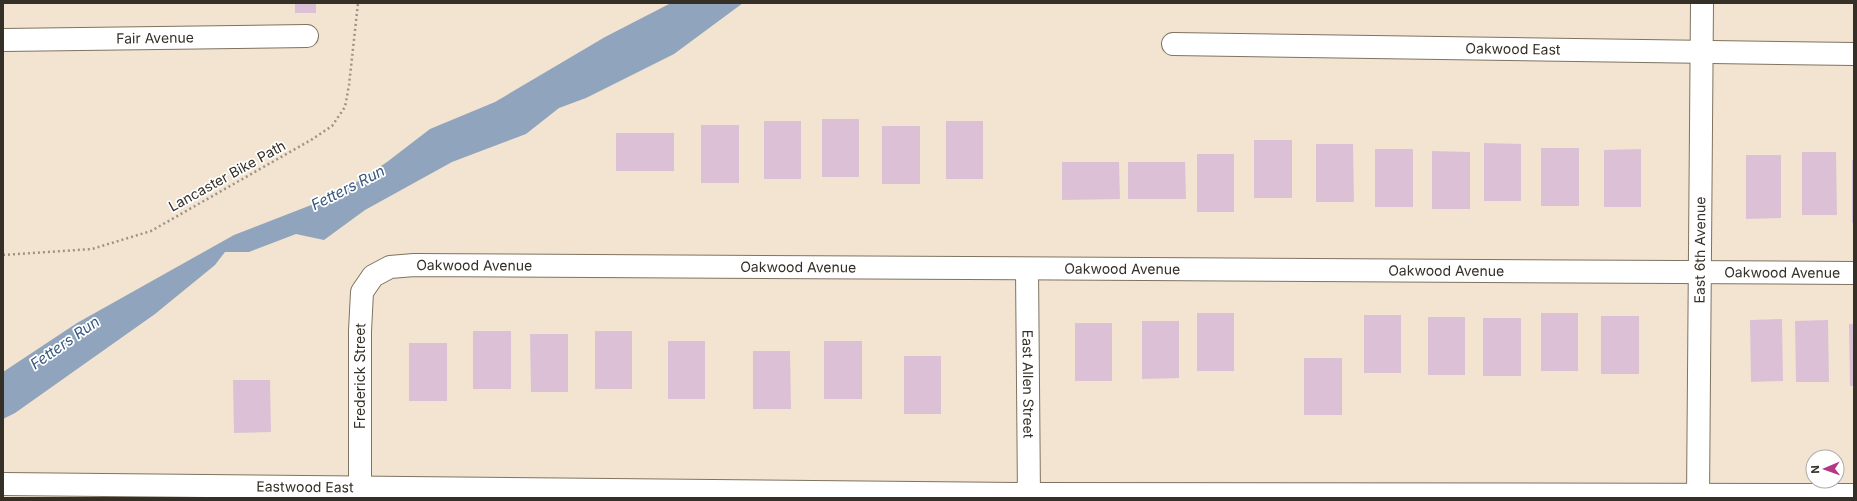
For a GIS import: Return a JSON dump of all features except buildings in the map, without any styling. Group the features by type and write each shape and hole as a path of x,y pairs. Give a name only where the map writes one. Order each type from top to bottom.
{"street":[{"name":"East 6th Avenue","path":"1698,496 1702,3"},
{"name":"Fair Avenue","path":"3,40 307,36"},
{"name":"Oakwood East","path":"1173,44 1854,54"},
{"name":"Oakwood Avenue","path":"390,267 422,265 1854,273"},
{"name":"Frederick Street","path":"360,492 360,331 362,292 373,276 390,267"},
{"name":"East Allen Street","path":"1027,269 1029,496"},
{"name":"Eastwood East","path":"3,484 360,492 1029,496 1854,495"}],"path":[{"name":"Lancaster Bike Path","path":"3,255 92,249 151,230 311,140 332,126 345,107 349,85 358,3"}],"water":[{"name":"Fetters Run","path":"671,3 743,3 674,54 586,98 559,108 526,134 452,162 365,210 324,240 296,234 249,252 225,252 215,265 155,314 15,413 3,419 3,372 77,323 234,235 337,195 387,162 430,129 495,102 605,37"}]}
